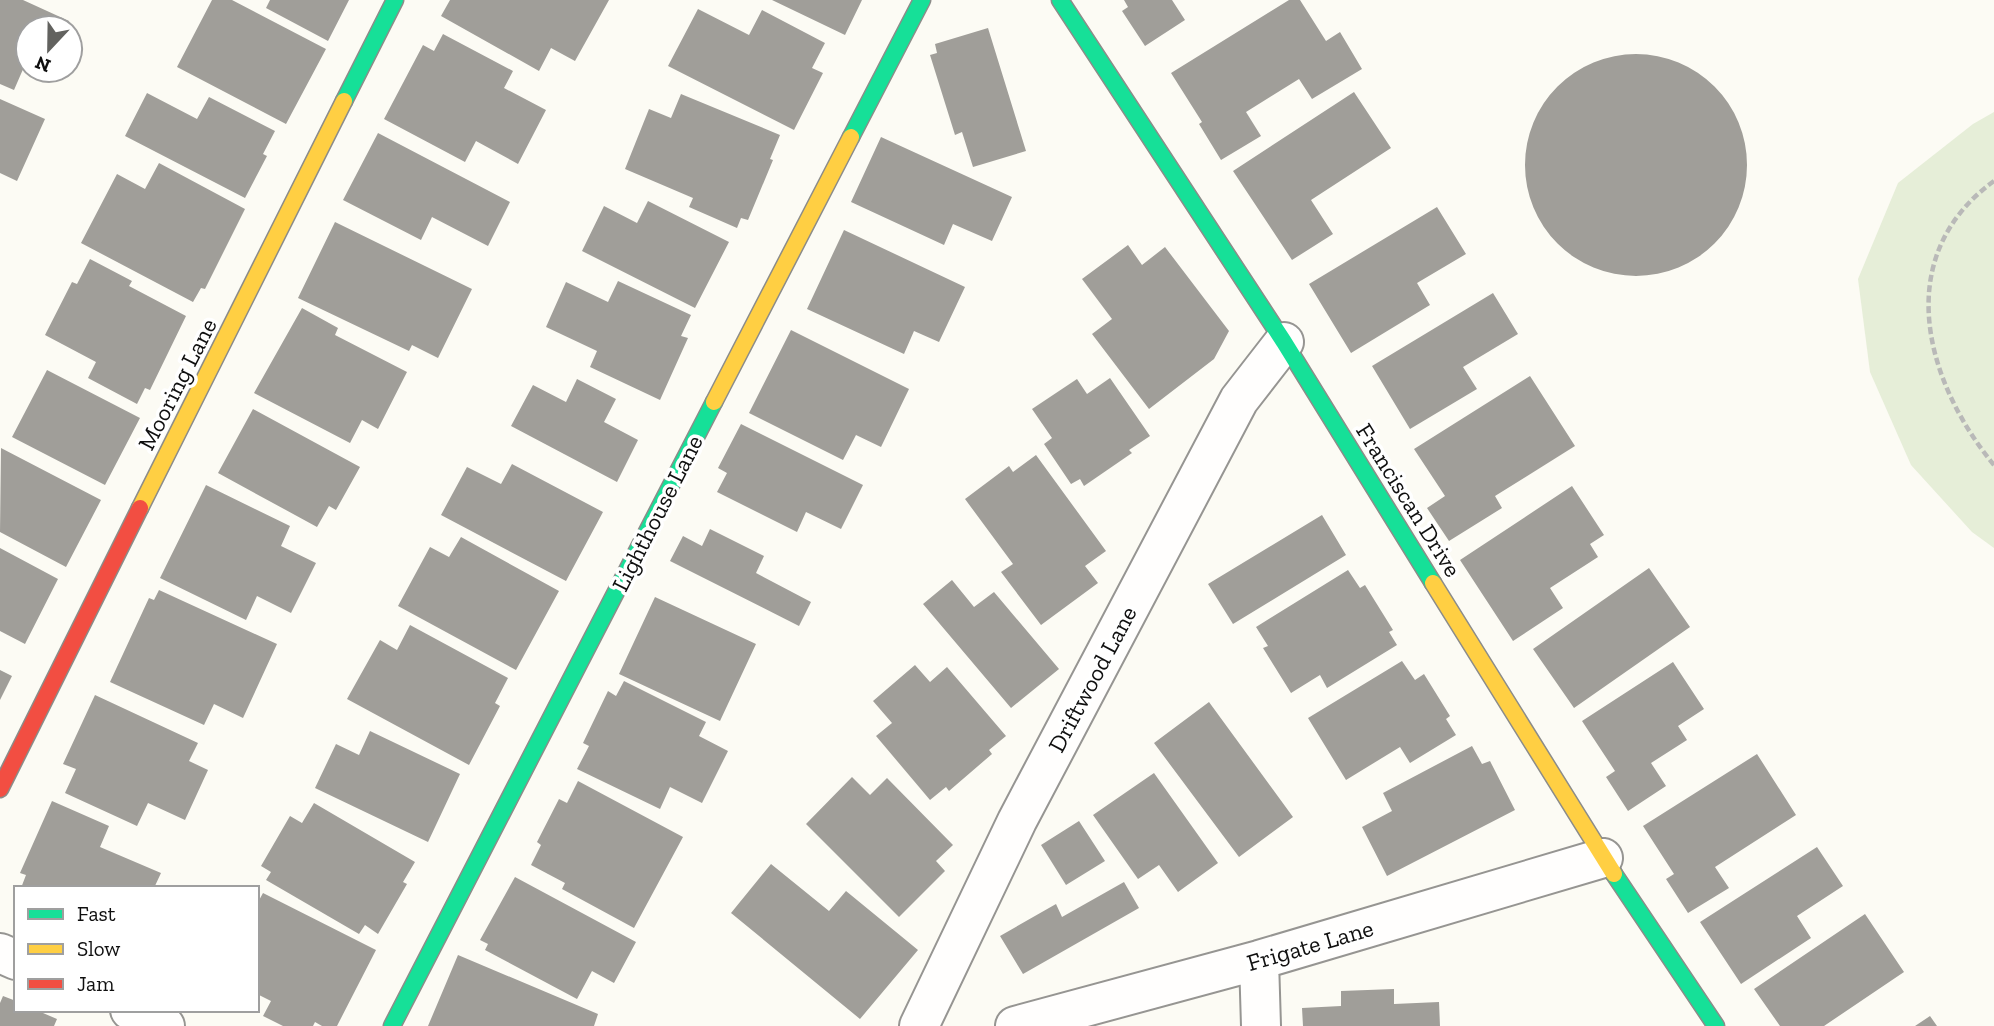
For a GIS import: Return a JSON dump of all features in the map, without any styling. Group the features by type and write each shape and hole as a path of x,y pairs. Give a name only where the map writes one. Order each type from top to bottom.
{"street":[{"name":"Mooring Lane","path":"0,789 395,0"},
{"name":"Lighthouse Lane","path":"392,1026 922,0"},
{"name":"Franciscan Drive","path":"1060,0 1284,342 1604,858 1716,1026"},
{"name":"Driftwood Lane","path":"919,1026 1017,821 1239,400 1284,342"},
{"name":"Frigate Lane","path":"1015,1026 1259,960 1604,858"},
{"path":"1259,960 1261,1026"}],"path":[{"path":"1994,181 1967,204 1951,223 1938,247 1928,312 1937,365 1945,388 1967,431 1994,465"}],"green space":[{"path":"1994,112 1994,548 1972,532 1911,465 1870,372 1858,279 1898,183 1973,124"}],"building":[{"path":"0,0 23,0 54,14 14,14 14,84 17,84 14,90 0,84"},
{"path":"212,0 232,0 326,49 286,124 177,67"},
{"path":"270,0 349,0 328,41 266,8"},
{"path":"450,0 609,0 575,61 551,48 539,71 441,16"},
{"path":"772,0 862,0 845,35"},
{"path":"1124,0 1172,0 1185,20 1145,46 1122,11 1128,7"},
{"path":"1289,0 1300,0 1326,41 1340,32 1362,69 1312,99 1299,79 1246,112 1261,136 1221,160 1199,124 1202,122 1171,73"},
{"path":"698,9 749,35 762,10 825,43 812,68 823,73 794,130 668,66"},
{"path":"988,28 1026,151 973,167 962,132 955,135 930,55 937,53 935,44"},
{"path":"443,34 513,71 504,88 546,110 518,164 476,141 465,162 384,119 423,45 434,51"},
{"path":"1636,54 1668,59 1688,67 1714,87 1734,113 1742,133 1747,165 1742,197 1734,217 1714,243 1688,263 1668,271 1636,276 1604,271 1584,263 1558,243 1538,217 1530,197 1525,165 1530,133 1538,113 1558,87 1584,67 1604,59"},
{"path":"1354,92 1391,148 1311,200 1333,234 1292,260 1233,171"},
{"path":"147,93 197,119 209,97 275,131 263,154 267,156 245,198 125,136"},
{"path":"681,94 780,135 770,159 773,160 748,220 741,218 737,228 689,207 693,198 625,169 649,109 671,118"},
{"path":"0,99 45,119 17,181 0,173"},
{"path":"378,133 510,202 488,246 432,217 421,240 343,200"},
{"path":"881,137 1012,197 992,241 953,224 944,245 851,202"},
{"path":"159,163 245,209 205,289 201,288 193,302 81,243 117,174 145,189"},
{"path":"648,201 729,242 695,308 582,251 604,206 637,223"},
{"path":"1437,207 1466,254 1417,283 1430,305 1351,353 1309,284"},
{"path":"335,222 472,289 438,358 412,345 409,351 298,298"},
{"path":"844,230 965,287 939,342 914,331 904,354 807,309"},
{"path":"1128,245 1142,265 1165,247 1229,331 1214,359 1149,409 1092,334 1112,319 1082,279"},
{"path":"90,259 132,281 129,286 186,316 150,390 145,388 137,404 88,378 96,362 45,335 72,282 77,284"},
{"path":"618,281 691,315 681,336 688,338 660,400 590,367 597,351 546,327 566,282 608,302"},
{"path":"1493,293 1518,334 1463,367 1477,389 1410,429 1372,366"},
{"path":"302,308 338,328 335,335 407,372 378,429 362,420 350,443 254,393"},
{"path":"791,330 909,389 881,447 856,435 843,460 749,413"},
{"path":"47,370 140,418 105,485 12,437"},
{"path":"1530,376 1575,446 1495,496 1502,508 1449,541 1427,508 1445,496 1414,449"},
{"path":"1110,378 1150,436 1129,450 1132,453 1084,486 1080,479 1071,484 1044,444 1052,438 1032,409 1077,379 1087,394"},
{"path":"577,379 616,399 604,422 638,440 617,482 511,426 533,385 566,402"},
{"path":"253,409 360,467 336,510 329,506 317,527 218,473"},
{"path":"741,424 863,485 841,529 806,512 797,532 717,492 727,473 718,468"},
{"path":"1,448 101,500 66,567 0,532"},
{"path":"1036,455 1106,551 1085,566 1098,583 1041,625 1001,572 1013,564 965,499 1009,466 1013,472"},
{"path":"512,464 603,512 566,581 441,515 467,467 501,484"},
{"path":"206,485 290,526 281,546 316,563 291,613 257,596 246,620 160,578"},
{"path":"1572,486 1604,535 1590,544 1598,557 1550,588 1563,608 1513,641 1460,560"},
{"path":"1322,515 1346,555 1233,624 1208,584"},
{"path":"710,529 764,556 756,573 811,602 799,626 670,561 683,536 702,546"},
{"path":"461,537 559,591 516,670 398,606 430,547 449,557"},
{"path":"0,548 58,579 25,644 0,631"},
{"path":"1649,568 1690,627 1574,708 1533,649"},
{"path":"1348,570 1360,588 1365,585 1393,630 1389,632 1397,645 1327,688 1320,675 1291,693 1263,648 1268,646 1256,627"},
{"path":"952,580 974,607 994,592 1059,669 1011,708 923,604"},
{"path":"159,590 277,644 243,718 214,704 204,725 110,682 149,598 154,600"},
{"path":"655,597 756,644 720,721 619,674"},
{"path":"410,625 508,678 495,703 500,706 469,765 347,699 380,640 397,650"},
{"path":"1402,661 1415,680 1424,674 1450,716 1446,719 1456,735 1410,763 1400,747 1346,780 1308,718"},
{"path":"1673,662 1704,709 1678,726 1687,740 1651,763 1666,786 1628,811 1606,777 1615,771 1582,721"},
{"path":"915,665 930,682 947,667 1006,736 989,750 992,754 949,791 946,787 930,800 876,736 892,723 873,701"},
{"path":"0,670 12,676 0,700"},
{"path":"624,681 706,722 699,736 728,751 702,803 670,787 660,809 577,769 589,746 583,743 608,691 616,696"},
{"path":"95,695 198,743 189,761 208,770 185,820 148,803 137,826 65,793 76,769 63,764"},
{"path":"1209,702 1293,817 1239,857 1154,743"},
{"path":"370,731 460,774 428,842 315,788 336,744 359,755"},
{"path":"1472,746 1482,764 1490,761 1515,810 1387,876 1362,827 1392,811 1383,793"},
{"path":"1757,754 1796,815 1715,867 1729,888 1688,913 1666,879 1674,874 1643,826"},
{"path":"1154,773 1218,863 1178,892 1159,865 1138,879 1093,815"},
{"path":"852,777 870,795 887,778 953,845 936,861 945,871 899,917 806,824"},
{"path":"578,781 683,837 634,928 562,889 565,883 531,865 541,845 537,842 559,799 567,803"},
{"path":"52,801 109,826 100,847 161,873 155,886 22,886 26,875 20,873"},
{"path":"314,803 415,862 403,882 407,884 378,934 365,925 359,934 266,880 271,872 261,866 290,816 302,823"},
{"path":"1079,821 1105,861 1066,885 1041,845"},
{"path":"1817,847 1843,886 1797,916 1811,938 1741,984 1700,922"},
{"path":"771,864 829,911 846,891 918,950 860,1019 731,913"},
{"path":"515,877 636,942 614,983 592,971 577,999 485,950 488,944 480,940"},
{"path":"1124,882 1139,908 1023,974 1000,936 1056,904 1062,917"},
{"path":"263,893 376,950 337,1026 322,1026 315,1022 313,1026 283,1026 263,1016 271,1001 259,995 259,900"},
{"path":"1865,914 1904,972 1824,1026 1780,1026 1754,989"},
{"path":"458,955 598,1014 594,1026 428,1026"},
{"path":"1394,989 1394,1004 1439,1002 1440,1026 1303,1026 1302,1008 1341,1006 1341,991"},
{"path":"3,996 14,1000 14,1012 41,1012 57,1019 54,1026 0,1026 0,1003"},
{"path":"1930,1016 1937,1026 1915,1026"}],"traffic: fast":[{"path":"344,101 395,0"},
{"path":"851,137 922,0"},
{"path":"1060,0 1284,342 1433,583"},
{"path":"392,1026 714,402"},
{"path":"1614,874 1716,1026"}],"traffic: slow":[{"path":"140,508 344,101"},
{"path":"714,402 851,137"},
{"path":"1433,583 1614,874"}],"traffic: jam":[{"path":"0,789 140,508"}]}
